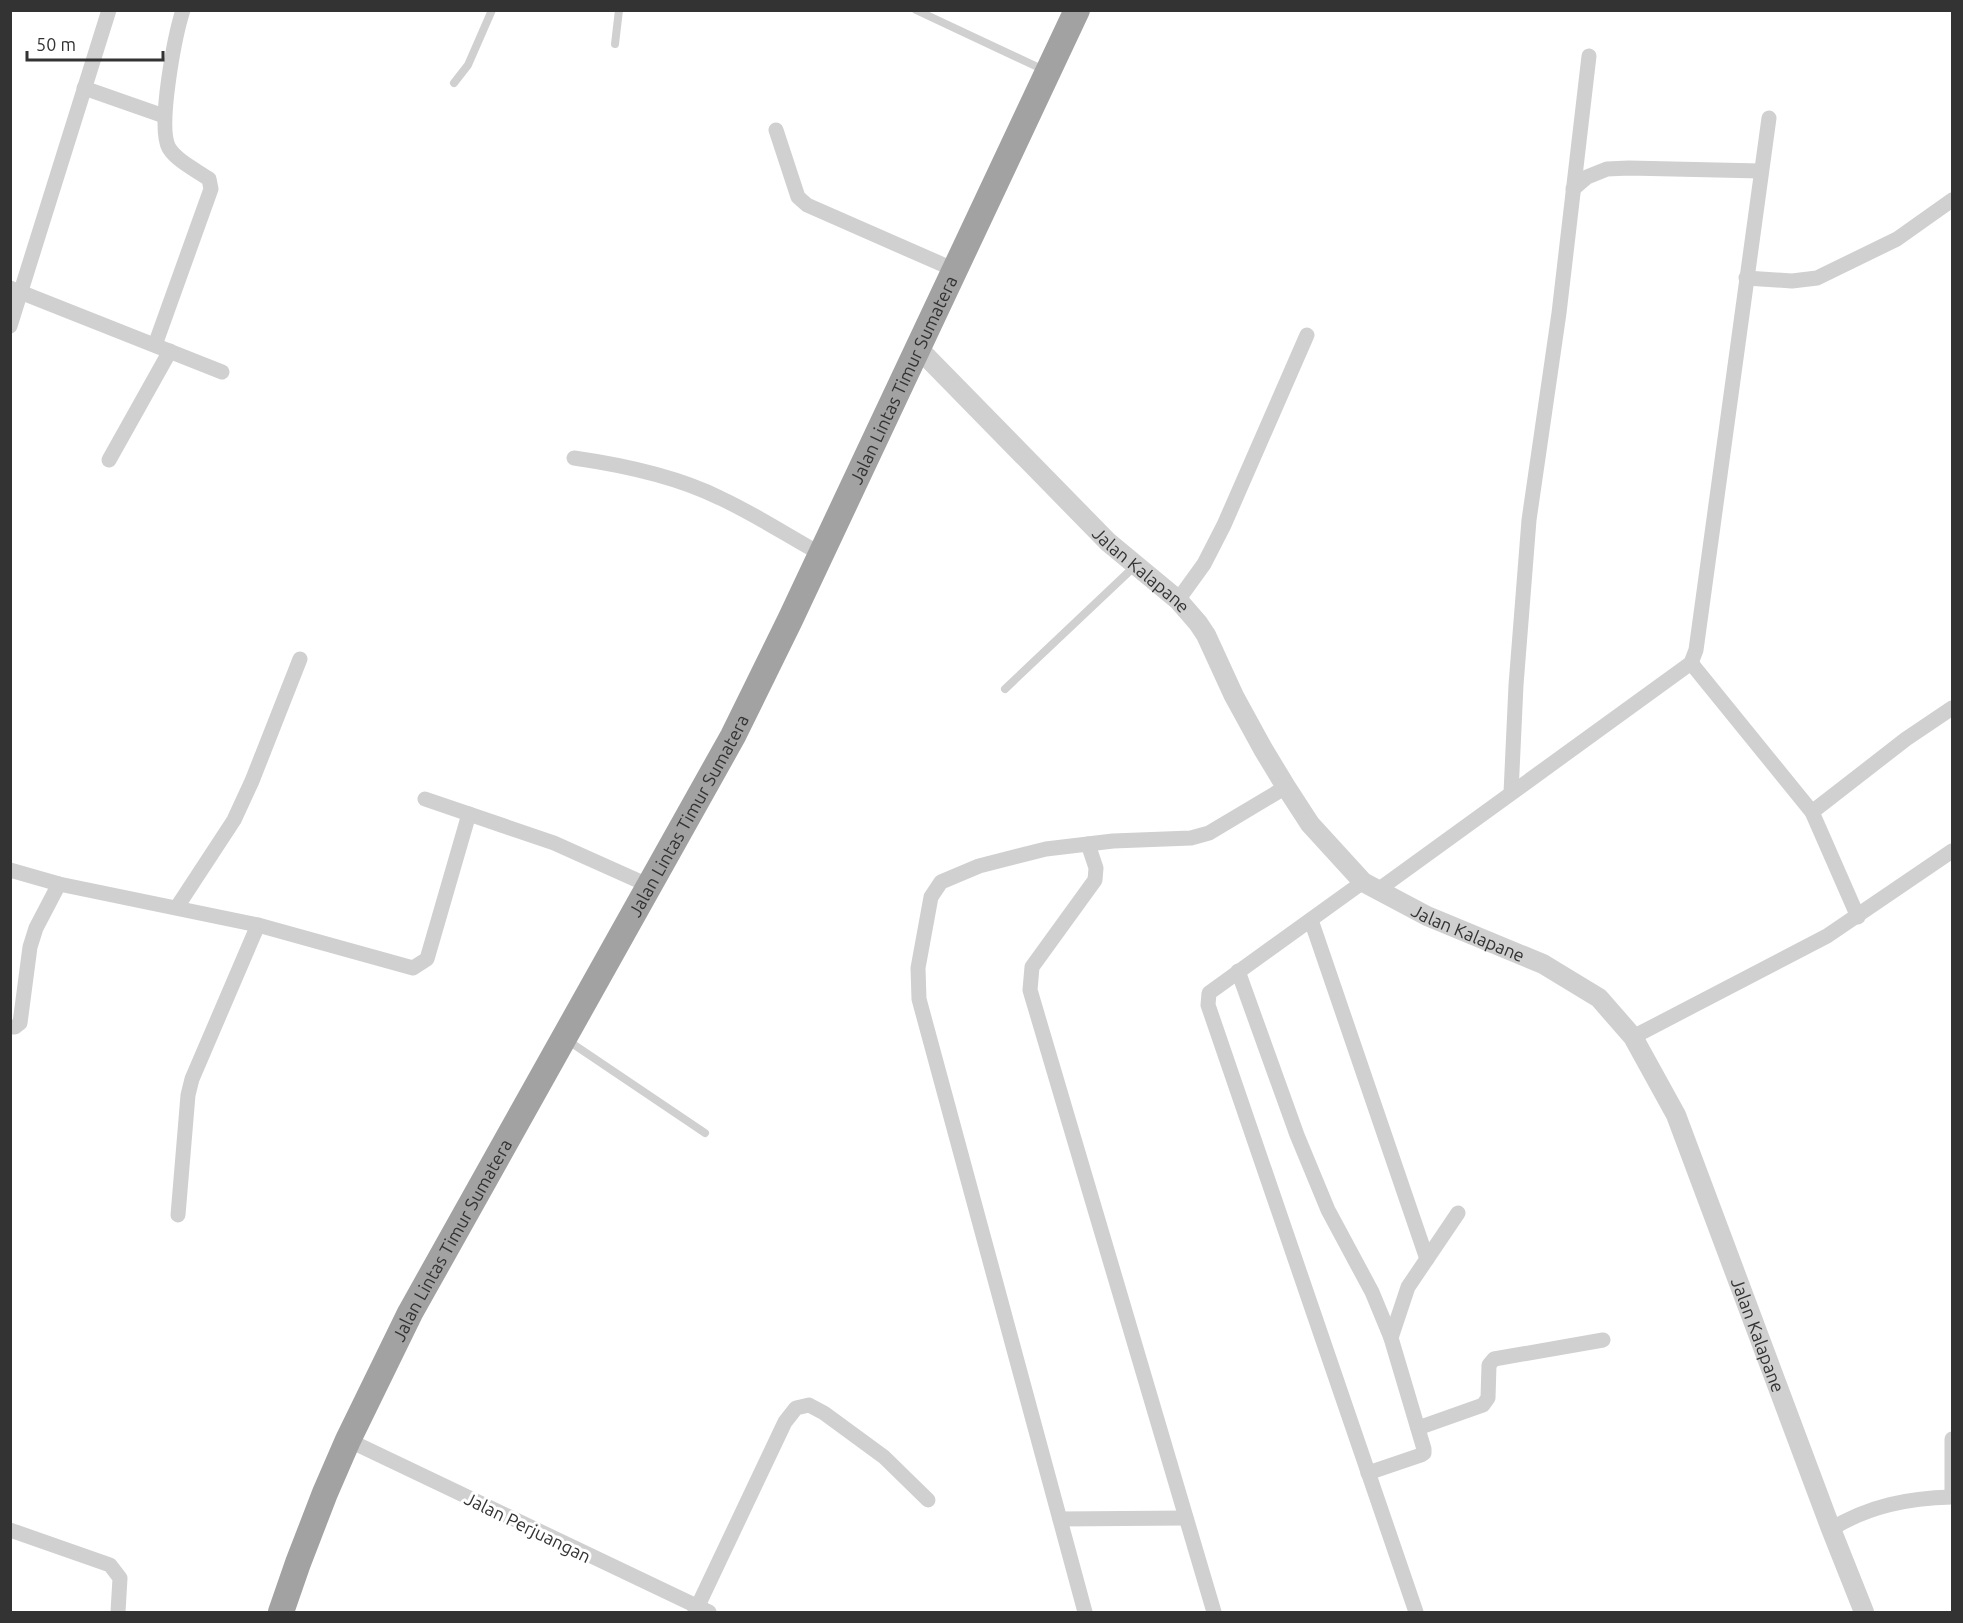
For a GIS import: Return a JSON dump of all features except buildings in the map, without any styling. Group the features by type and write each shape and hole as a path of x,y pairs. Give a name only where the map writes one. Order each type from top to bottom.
{"highway":[{"name":"Jalan Lintas Timur Sumatera","path":"281,1612 325,1493 348,1440 410,1313 733,736 1077,10"}],"street":[{"path":"10,326 16,291 109,10"},
{"path":"154,345 211,189 209,179 176,156 168,146 164,116 178,26 183,10"},
{"path":"1511,793 1516,685 1529,520 1559,313 1589,56"},
{"path":"84,88 164,116"},
{"path":"1416,1612 1208,1005 1209,993 1311,920 1371,886 1511,793 1691,663 1696,650 1768,118"},
{"path":"776,130 798,197 807,205 955,270"},
{"path":"1573,189 1587,177 1607,169 1761,171"},
{"path":"1746,278 1791,281 1817,278 1898,239 1953,200"},
{"path":"16,291 222,372"},
{"path":"1178,600 1204,564 1224,525 1306,335"},
{"name":"Jalan Kalapane","path":"918,348 1108,542 1178,600 1198,623 1239,705 1310,824 1371,886 1427,915 1543,964 1599,998 1634,1037 1677,1115 1864,1612"},
{"path":"109,460 170,351"},
{"path":"574,458 597,461 668,478 720,497 821,554"},
{"path":"177,907 234,820 252,781 300,659"},
{"path":"1691,663 1812,812 1857,917"},
{"path":"1812,812 1906,739 1953,708"},
{"path":"1085,1612 919,999 918,968 931,897 941,882 979,866 1046,849 1088,844 1191,838 1209,833 1286,787"},
{"path":"425,799 554,843 650,886"},
{"path":"10,870 59,884 258,925 413,968 427,959 469,814"},
{"path":"1088,844 1096,868 1095,880 1032,967 1030,990 1214,1612"},
{"path":"1634,1037 1827,936 1953,851"},
{"path":"10,1027 15,1027 20,1023 30,947 36,928 59,884"},
{"path":"1311,920 1427,1259"},
{"path":"178,1215 188,1095 192,1079 258,925"},
{"path":"1238,971 1328,1210 1372,1292 1391,1338 1418,1428 1424,1453 1368,1473"},
{"path":"1391,1338 1408,1287 1458,1213"},
{"path":"1418,1428 1483,1405 1488,1398 1489,1365 1494,1359 1603,1340"},
{"path":"700,1611 785,1422 796,1408 809,1405 824,1413 885,1457 928,1500"},
{"path":"1953,1439 1953,1492"},
{"name":"Jalan Perjuangan","path":"348,1440 700,1611"},
{"path":"1831,1529 1851,1517 1892,1503 1928,1497 1953,1497"},
{"path":"1060,1519 1186,1518"},
{"path":"10,1530 110,1565 120,1578 118,1612"}],"lane":[{"path":"454,83 468,66 492,10"},
{"path":"615,44 619,10"},
{"path":"916,10 1048,72"},
{"path":"1005,689 1136,565"},
{"path":"564,1038 705,1133"}]}
